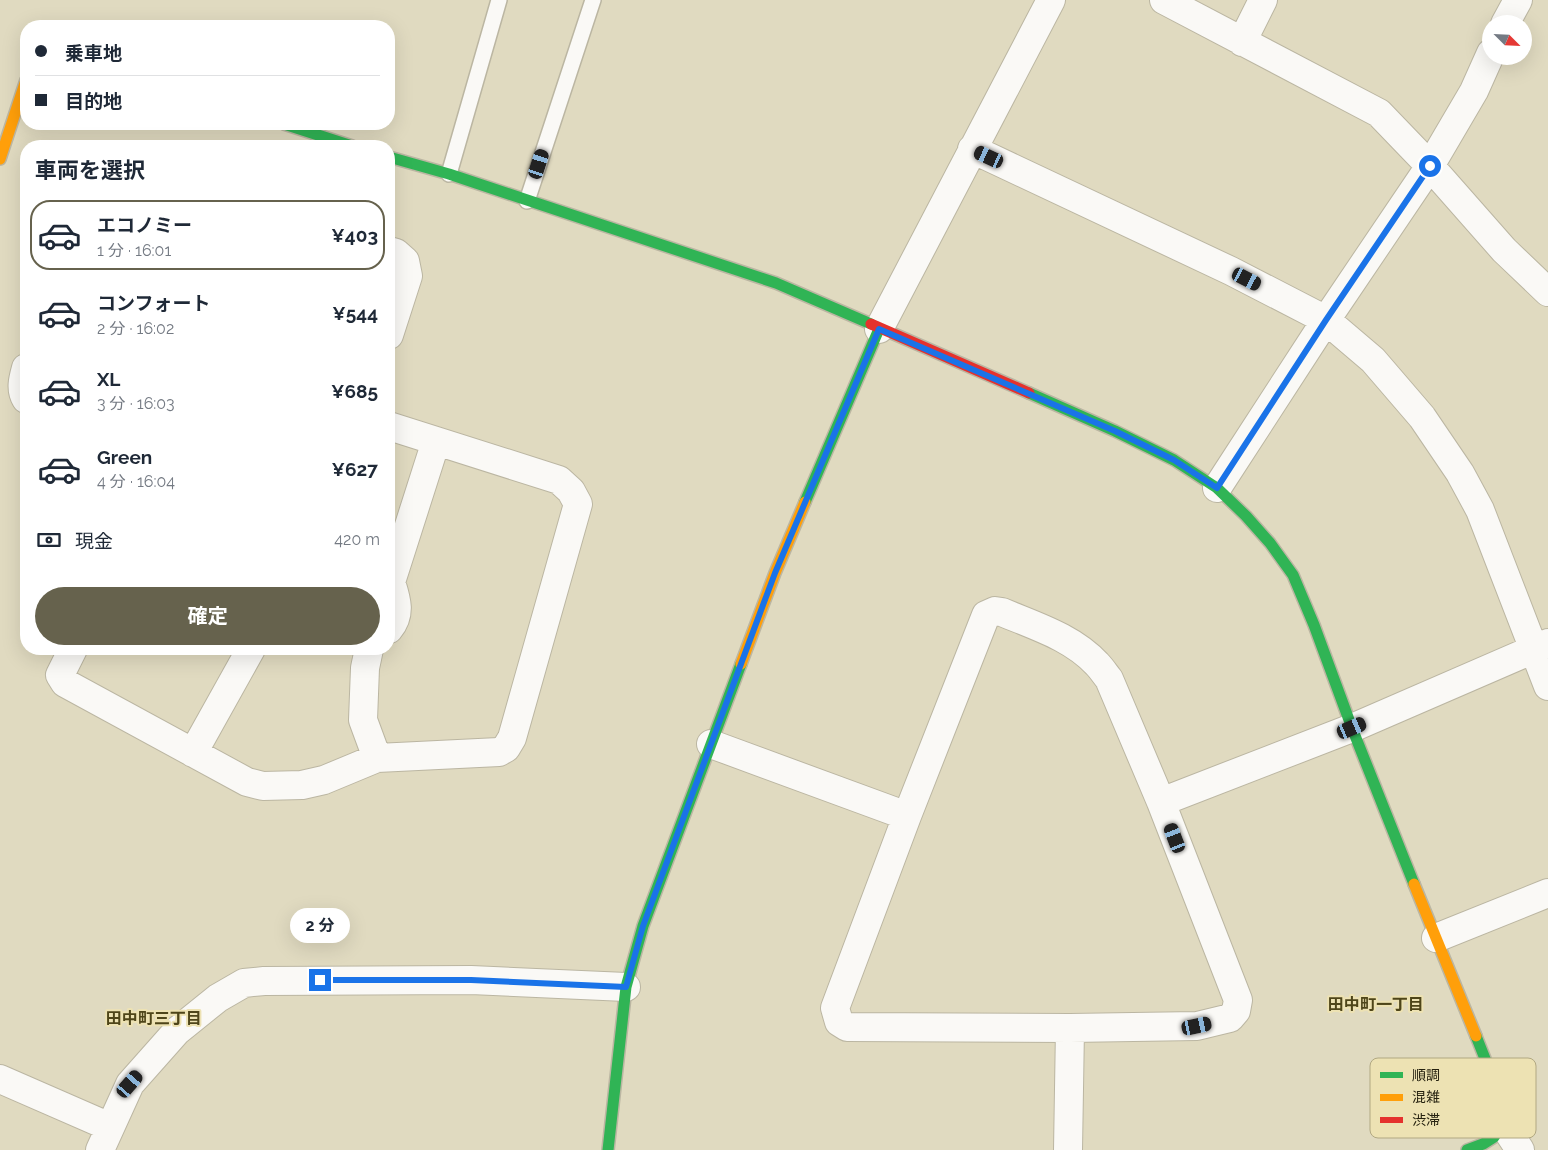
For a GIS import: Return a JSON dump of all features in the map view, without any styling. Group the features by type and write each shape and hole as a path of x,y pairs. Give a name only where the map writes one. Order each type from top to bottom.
{"street":[{"path":"608,1150 626,987 643,926 775,573 879,329 1051,0"},
{"path":"1164,0 1379,113 1430,166 1504,250 1548,292"},
{"path":"1242,42 1263,0"},
{"path":"1510,15 1518,0"},
{"path":"1217,488 1326,320 1430,166 1474,91 1486,65"},
{"path":"0,159 20,98"},
{"path":"300,130 327,140"},
{"path":"972,149 1231,271 1326,320 1373,360 1422,417 1460,473 1480,510 1541,646 1548,686"},
{"path":"395,159 449,174 776,283 1115,431 1174,460 1217,488 1270,543 1293,575 1314,624 1352,728 1484,1058"},
{"path":"395,254 405,261 408,276 395,316"},
{"path":"70,655 60,675 65,683 247,782 263,786 302,785 324,780 377,758 499,752 506,748 512,738 578,504 571,490 559,480 395,428"},
{"path":"395,568 436,441"},
{"path":"395,597 397,603 395,618"},
{"path":"995,611 1002,612 1066,639 1098,664 1109,680 1161,802 1238,1000 1236,1011 1230,1018 1197,1026 1070,1028 847,1027 839,1022 835,1008 908,816 986,615 995,611"},
{"path":"1161,802 1352,728 1541,646"},
{"path":"193,753 247,655"},
{"path":"368,655 363,720 377,758"},
{"path":"710,744 908,816"},
{"path":"1436,938 1548,893"},
{"path":"0,1079 105,1139 130,1084 177,1030 218,998 244,983 264,981 471,980 626,987"},
{"path":"1068,1150 1070,1028"},
{"path":"1467,1150 1489,1142 1494,1138"},
{"path":"1512,1138 1520,1150"}],"lane":[{"path":"449,174 499,0"},
{"path":"527,201 593,0"}],"traffic: fast":[{"path":"303,130 333,140"},
{"path":"395,159 449,174 776,283 871,324"},
{"path":"805,502 879,329"},
{"path":"1029,393 1115,431 1174,460 1217,488 1270,543 1293,575 1414,884"},
{"path":"608,1150 626,987 643,926 741,664"},
{"path":"1476,1036 1485,1058"},
{"path":"1467,1150 1492,1138"}],"traffic: slow":[{"path":"0,159 20,98"},
{"path":"741,664 775,573 805,502"},
{"path":"1414,884 1476,1036"}],"traffic: jam":[{"path":"871,324 1029,393"}],"district":[{"name":"田中町一丁目","path":"1376,1004"},
{"name":"田中町三丁目","path":"154,1018"}],"route":[{"path":"320,980 471,980 626,987 643,926 775,573 879,329 1115,431 1174,460 1217,488 1326,320 1430,166"}]}
